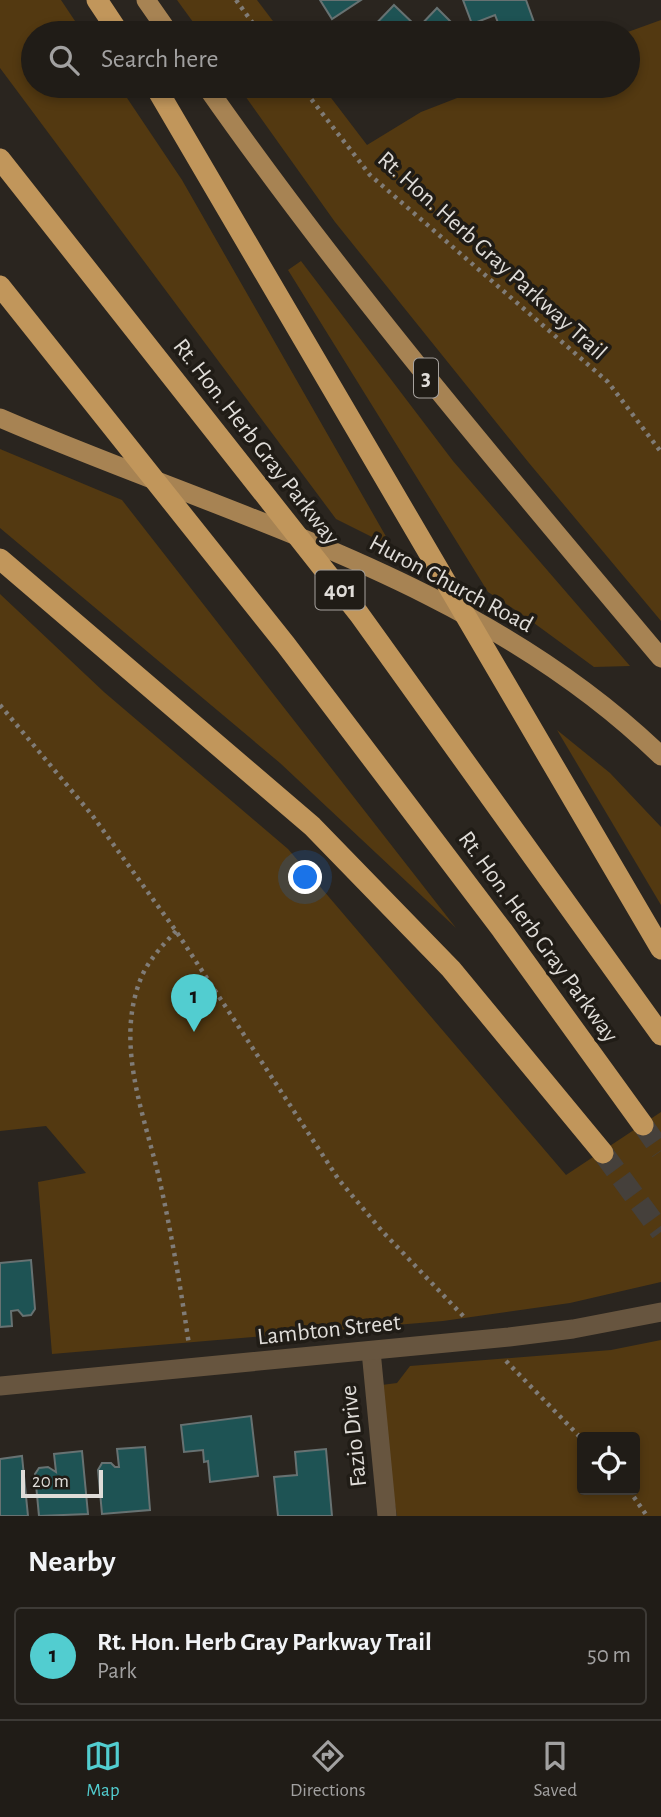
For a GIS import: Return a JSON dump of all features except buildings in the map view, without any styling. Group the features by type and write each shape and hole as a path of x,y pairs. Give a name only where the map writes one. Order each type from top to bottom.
{"highway":[{"path":"97,0 112,21"},
{"path":"162,98 661,949"},
{"name":"Rt. Hon. Herb Gray Parkway","path":"0,159 359,614 661,1035"},
{"name":"Rt. Hon. Herb Gray Parkway","path":"0,286 286,645 502,930 643,1125"},
{"path":"0,559 312,825 451,969 603,1153"}],"main road":[{"path":"146,0 161,21"},
{"name":"3","path":"215,98 297,211 439,395 661,658"},
{"name":"Huron Church Road","path":"9,422 363,563 420,590 522,649 597,702 661,756"}],"street":[{"name":"Lambton Street","path":"0,1386 192,1369 572,1329 661,1312"},
{"name":"Fazio Drive","path":"371,1351 387,1516"}],"path":[{"path":"236,0 251,21"},
{"name":"Rt. Hon. Herb Gray Parkway Trail","path":"310,98 370,175 608,382 661,452"},
{"path":"0,705 92,815 176,931 339,1180 425,1276"},
{"path":"176,931 156,953 141,978 130,1047 180,1284 192,1369"},
{"path":"541,1398 577,1434"},
{"path":"632,1495 647,1516"}],"shaded area":[{"path":"0,0 61,0 75,21 21,21 21,96 0,68"},
{"path":"177,0 257,0 273,21 192,21"},
{"path":"661,20 661,621 529,463 335,222 247,98 331,98 367,145 421,112 457,98 640,98 640,28"},
{"path":"22,98 127,98 182,180 392,547 336,519"},
{"path":"301,261 453,461 630,666 594,667 488,592 288,270"},
{"path":"0,449 122,500 456,928 280,763 0,528"},
{"path":"0,594 104,692 288,849 566,1175 661,1112 661,1282 570,1303 443,1321 52,1354 38,1182 86,1173 46,1126 0,1131"},
{"path":"557,730 610,773 661,827 661,905"},
{"path":"661,1340 661,1516 397,1516 374,1386 397,1383 410,1366 611,1350"}],"tunnel":[{"path":"643,1125 661,1151"},
{"path":"603,1153 661,1232"}],"place":[{"name":"Rt. Hon. Herb Gray Parkway Trail","path":"194,1032"}]}
